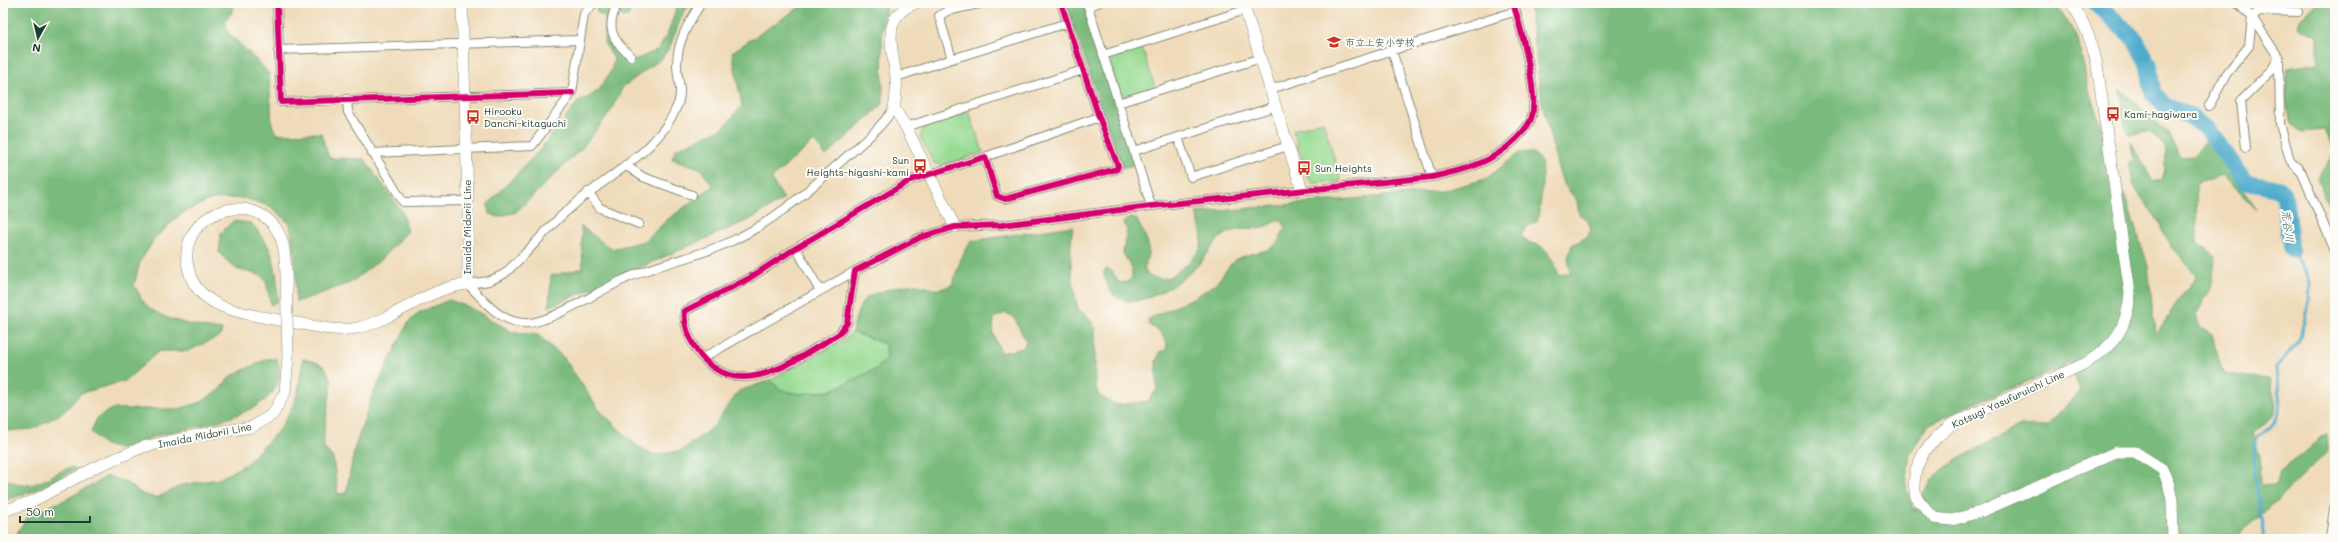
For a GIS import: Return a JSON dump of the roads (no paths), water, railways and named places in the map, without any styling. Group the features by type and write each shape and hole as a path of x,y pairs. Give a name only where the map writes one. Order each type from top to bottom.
{"main road":[{"name":"Imaida Midorii Line","path":"3,511 33,501 96,467 143,447 197,435 252,427 273,414 285,392 288,357 286,273 282,241 274,227 255,212 229,209 218,211 208,217 197,227 189,241 186,253 190,278 199,291 208,299 227,308 252,315 334,329 355,328 382,321 429,294 442,289 468,284 466,96 462,3"},
{"path":"915,3 906,7 894,19 890,31 897,93 894,108 906,128 955,227"},
{"name":"Katsugi Yasufuruichi Line","path":"2072,3 2080,15 2091,40 2097,65 2130,294 2129,311 2124,326 2115,340 2104,352 2092,360 1952,424 1924,452 1916,469 1914,483 1916,496 1934,518 1952,520 1982,512 2116,452 2135,452 2162,469 2168,482 2172,500 2173,539"},
{"path":"1244,6 1302,190"}],"street":[{"path":"277,3 281,102 572,93"},
{"path":"372,154 466,148 532,146 572,93 578,40 584,14 594,3"},
{"path":"618,3 612,21 612,34 618,46 631,56"},
{"path":"468,284 489,280 504,274 588,192 657,140 678,104 680,94 677,65 680,44 684,31 701,3"},
{"path":"952,59 939,16 947,11 983,3"},
{"path":"985,157 997,196 1005,199 1117,169 1118,166 1099,118 1061,3"},
{"path":"1098,3 1087,5 1151,206"},
{"path":"703,358 855,271 921,236 955,227 1002,225 1151,206 1432,177 1463,171 1484,163 1504,150 1522,133 1531,118 1533,104 1523,36 1513,3"},
{"path":"2237,3 2252,17 2279,58 2280,124 2290,160 2302,173 2335,251"},
{"path":"1103,55 1244,6"},
{"path":"1271,89 1516,11"},
{"path":"2209,106 2227,73 2249,46 2252,17 2259,11 2298,12"},
{"path":"896,77 1067,23"},
{"path":"278,50 578,40"},
{"path":"1392,51 1432,177"},
{"path":"1118,103 1261,58"},
{"path":"2246,148 2242,101 2271,71 2279,58"},
{"path":"906,128 1083,70"},
{"path":"347,100 348,112 372,154 403,202 468,201"},
{"path":"1134,151 1276,106"},
{"path":"468,284 490,307 513,322 525,324 547,318 626,278 712,249 746,235 801,198 879,126 894,108"},
{"path":"855,271 847,323 839,334 771,372 737,378 714,370 695,349 686,327 684,319 685,311 748,279 796,248 911,180 985,157 1099,118"},
{"path":"1178,137 1191,177 1288,146"},
{"path":"625,164 643,177 692,195"},
{"path":"588,192 600,208 639,224"},
{"path":"796,248 820,291"},
{"path":"2330,539 2335,500"}],"waterway":[{"name":"荒谷川","path":"2096,3 2136,40 2148,64 2153,93 2163,104 2189,116 2207,129 2246,182 2279,189 2284,193 2291,249"},
{"name":"荒谷川","path":"2264,539 2253,460 2257,437 2268,430 2278,414 2280,406 2276,367 2299,341 2309,302 2310,286 2304,268 2291,249"}],"place":[{"name":"市立上安小学校","path":"1334,42"},
{"name":"Kami-hagiwara","path":"2113,114"},
{"name":"Hirooku Danchi-kitaguchi","path":"473,117"},
{"name":"Sun Heights-higashi-kami","path":"920,166"},
{"name":"Sun Heights","path":"1304,168"}]}
